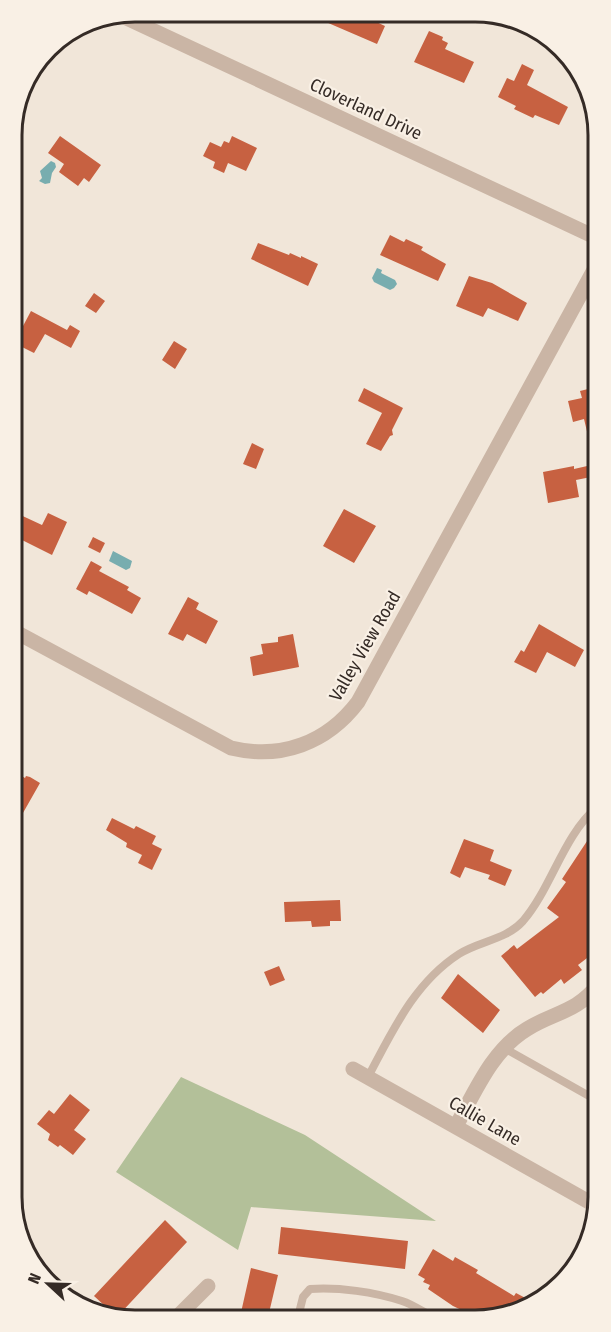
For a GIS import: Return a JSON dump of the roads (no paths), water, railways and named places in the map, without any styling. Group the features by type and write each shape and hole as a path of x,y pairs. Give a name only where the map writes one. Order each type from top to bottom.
{"street":[{"name":"Cloverland Drive","path":"135,22 588,234"},
{"name":"Valley View Road","path":"23,636 231,748 255,752 278,752 302,746 321,737 338,725 358,702 588,281"},
{"path":"456,1126 504,1048 527,1029 570,1010 588,995"},
{"name":"Callie Lane","path":"353,1069 588,1201"},
{"path":"184,1310 208,1286"}],"lane":[{"path":"368,1077 401,1015 429,980 446,963 462,952 513,931 522,921 533,908 580,826 588,817"},
{"path":"504,1048 588,1095"},
{"path":"300,1310 303,1298 310,1289 325,1288 376,1294 404,1301 420,1310"}],"water":[{"path":"51,161 56,167 50,183 45,184 39,181 42,178 40,171"},
{"path":"377,268 382,270 381,273 395,280 397,284 394,288 390,290 374,282 372,278"},
{"path":"113,551 132,561 130,568 126,570 109,561"}]}
